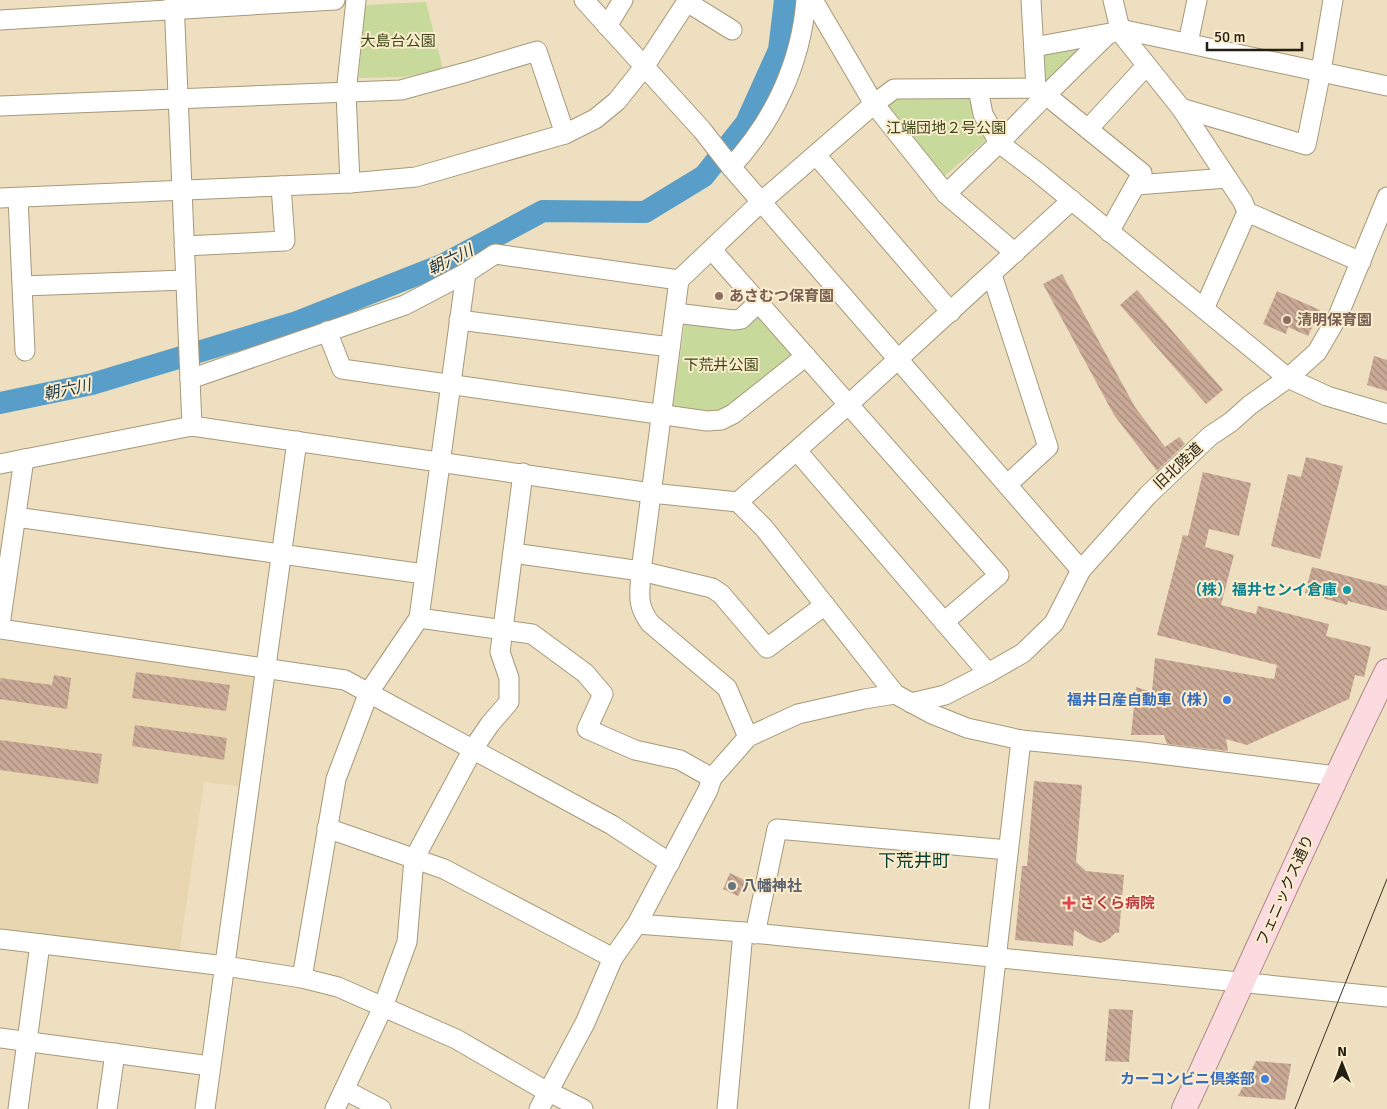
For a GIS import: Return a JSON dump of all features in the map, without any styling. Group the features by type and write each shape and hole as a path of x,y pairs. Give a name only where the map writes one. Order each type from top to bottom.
{"main road":[{"name":"フェニックス通り","path":"1184,1109 1336,776 1387,671"}],"street":[{"path":"0,20 174,5 335,0"},
{"path":"350,182 346,93 356,0"},
{"path":"584,0 702,130 729,165 1081,570"},
{"path":"607,26 623,0"},
{"path":"729,165 748,149 781,96 797,53 806,0"},
{"path":"813,0 874,104 946,194 1015,253"},
{"path":"1031,0 1034,47 1041,91"},
{"path":"1113,0 1115,31"},
{"path":"1188,43 1197,0"},
{"path":"1181,108 1306,145 1322,71 1333,0"},
{"path":"25,351 23,286 9,198 281,186 416,177 565,134 596,119 617,101 644,67 688,1 732,30"},
{"path":"174,5 192,426"},
{"path":"946,194 999,143 1041,91 1115,31"},
{"path":"1034,47 1115,31 1188,43 1387,86"},
{"path":"1115,31 1124,37 1181,108 1247,212 1361,262"},
{"path":"0,106 401,90 537,51 565,134"},
{"path":"1088,129 1146,66"},
{"path":"748,737 727,688 650,624 641,611 641,571 679,280 762,202 874,104 894,89 1041,91 1142,173 1109,232"},
{"path":"978,89 983,114 999,143 1072,200 1288,378 1327,396 1387,414"},
{"path":"816,155 951,312"},
{"path":"1136,185 1227,178"},
{"path":"184,246 285,241 281,186"},
{"name":"旧北陸道","path":"911,703 944,695 1023,653 1054,623 1081,570 1148,495 1210,436 1288,378 1317,352 1338,316 1387,197"},
{"path":"738,502 898,360 1072,200"},
{"path":"1204,309 1247,212"},
{"path":"712,250 998,575 944,622"},
{"path":"190,377 404,305 466,273 495,254 679,280"},
{"path":"302,978 336,779 369,692 419,618 466,273"},
{"path":"992,274 1048,447 1008,485"},
{"path":"23,286 185,280"},
{"path":"675,314 734,320 741,318 758,303"},
{"path":"459,320 670,347"},
{"path":"327,331 342,369 707,421 721,420 733,414 806,356"},
{"path":"0,464 192,426 651,493 738,502 764,528 894,694 911,703 967,728 1021,740 1142,752 1336,776"},
{"path":"204,1109 297,441"},
{"path":"796,451 988,673"},
{"path":"0,625 24,459"},
{"path":"335,1109 383,1007 407,942 414,858 473,749 490,724 509,702 509,678 500,652 523,473"},
{"path":"16,518 424,574"},
{"path":"513,553 641,571 712,588 721,594 767,648 825,605"},
{"path":"419,618 532,634 585,673 603,694 587,729 635,750 680,760 712,778"},
{"path":"0,629 345,680 612,825 670,863"},
{"path":"539,1109 585,1022 613,958 637,924 708,790 712,778 748,737 798,714 894,694"},
{"path":"979,1109 1021,740"},
{"path":"327,828 444,869 613,958"},
{"path":"727,1109 749,933 777,829 1008,850"},
{"path":"637,924 749,933 1387,997"},
{"path":"0,938 224,966 302,978 338,987 456,1039 548,1092 582,1109"},
{"path":"18,1109 40,944"},
{"path":"0,1038 210,1066"},
{"path":"107,1109 115,1053"},
{"path":"345,1090 381,1109"}],"shaded area":[{"path":"0,640 258,675 246,787 204,782 179,954 0,930"}],"green space":[{"name":"大島台公園","path":"426,2 443,69 403,77 359,78 364,5"},
{"path":"1099,39 1071,65 1041,83 1041,52"},
{"name":"江端団地２号公園","path":"969,94 985,141 941,179 886,104 903,96"},
{"name":"下荒井公園","path":"756,314 798,359 714,416 672,411 686,316"}],"building":[{"path":"1062,274 1135,407 1165,447 1179,437 1185,444 1157,471 1114,415 1043,284"},
{"path":"1137,290 1223,390 1206,404 1120,305"},
{"path":"1277,291 1320,310 1308,336 1288,327 1286,334 1263,324"},
{"path":"1374,356 1387,360 1387,391 1367,385"},
{"path":"1306,457 1343,466 1320,559 1271,546 1288,474 1301,477"},
{"path":"1203,472 1251,483 1239,536 1209,529 1205,547 1234,555 1221,605 1256,614 1258,606 1329,624 1326,636 1371,647 1364,677 1355,675 1349,699 1247,745 1226,739 1228,751 1167,744 1164,735 1131,735 1136,687 1152,692 1155,658 1274,679 1277,665 1157,635 1183,535 1188,536"},
{"name":"（株）福井センイ倉庫","path":"1312,567 1387,586 1387,611 1348,601 1347,605 1305,593"},
{"path":"136,672 230,685 226,711 132,698"},
{"path":"54,675 71,678 67,709 0,699 0,678 52,685"},
{"path":"135,725 227,738 224,760 132,746"},
{"path":"0,740 102,754 98,784 0,770"},
{"path":"1034,781 1082,785 1076,862 1086,871 1124,875 1119,933 1115,933 1101,943 1091,940 1074,930 1073,946 1015,940 1022,866 1027,866"},
{"path":"730,873 746,881 738,896 723,889"},
{"path":"1109,1009 1133,1010 1129,1062 1105,1061"},
{"path":"1256,1061 1291,1064 1285,1100 1238,1096"}],"waterway":[{"name":"朝六川","path":"0,403 92,384 297,322 444,264 543,211 645,212 704,176 746,123 779,50 785,0"}],"tram line":[{"path":"1295,1109 1387,879"}],"place":[{"name":"あさむつ保育園","path":"719,296"},
{"name":"清明保育園","path":"1287,320"},
{"name":"（株）福井センイ倉庫","path":"1347,590"},
{"name":"福井日産自動車（株）","path":"1227,700"},
{"name":"八幡神社","path":"732,886"},
{"name":"さくら病院","path":"1069,903"},
{"name":"カーコンビニ倶楽部","path":"1265,1079"}],"district":[{"name":"下荒井町","path":"914,861"}]}
